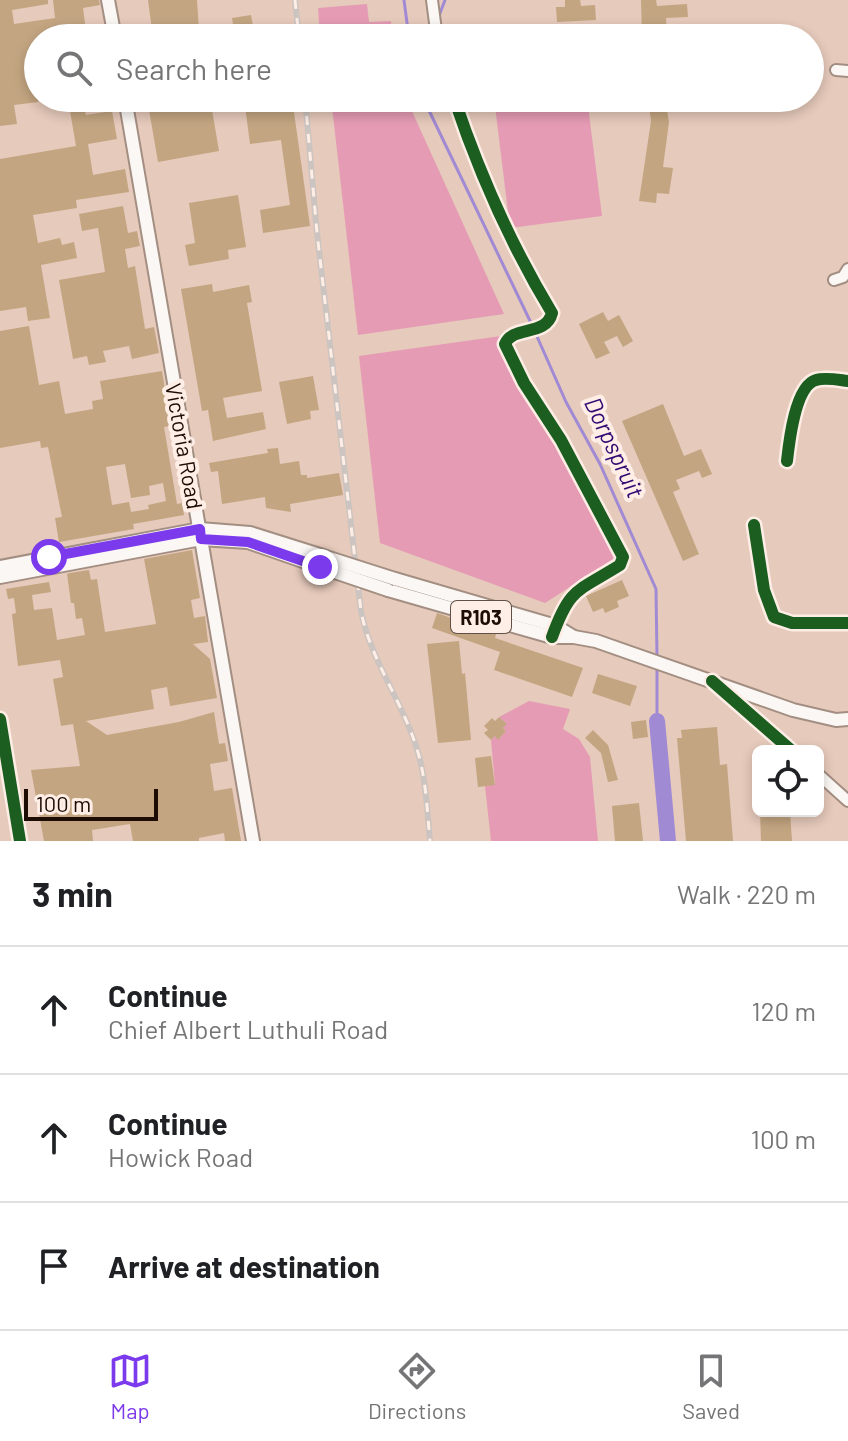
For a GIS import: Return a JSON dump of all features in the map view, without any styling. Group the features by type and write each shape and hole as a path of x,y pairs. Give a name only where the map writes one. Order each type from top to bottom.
{"main road":[{"path":"108,0 112,24"},
{"name":"Victoria Road","path":"127,112 253,841"},
{"name":"R103","path":"0,567 201,534 250,533 392,585 625,651 793,710 836,720 848,719"},
{"name":"R103","path":"0,577 201,534"}],"street":[{"path":"432,0 435,24"},
{"path":"459,112 469,143 523,264 552,313 544,326 508,337 505,342 508,352 561,440 623,558 620,565 575,592 562,609 554,632"},
{"path":"834,280 843,277 848,269"},
{"path":"787,461 795,412 809,384 816,380 848,381"},
{"path":"754,525 764,590 775,618 792,623 848,623"},
{"path":"712,681 785,745"},
{"path":"0,719 20,841"},
{"path":"824,779 848,801"}],"shaded area":[{"path":"367,4 369,22 391,21 391,24 319,24 318,8"},
{"path":"333,112 412,112 504,314 358,335"},
{"path":"496,112 589,112 602,216 510,228"},
{"path":"501,336 618,556 545,603 380,543 359,356"},
{"path":"529,701 570,709 563,729 579,739 590,757 598,841 491,841 485,786 495,784 491,740 495,736 499,739 506,731 503,728 506,723 499,717"}],"building":[{"path":"0,0 48,0 48,4 12,10 14,24 55,18 53,0 99,0 100,5 83,8 85,24 24,24 24,104 14,105 17,124 0,126"},
{"path":"148,0 197,0 199,24 151,24"},
{"path":"565,0 580,0 581,6 595,5 596,20 557,22 556,7 565,7"},
{"path":"641,0 656,0 657,6 687,4 688,17 666,18 666,24 642,24"},
{"path":"251,15 253,24 233,24 232,18"},
{"path":"70,112 85,112 86,115 112,112 117,139 88,144 93,175 125,169 129,192 76,200 77,208 33,215 38,243 60,238 62,245 74,242 77,258 41,265 50,318 28,321 26,307 0,311 0,159 76,146"},
{"path":"149,112 212,112 219,151 158,162"},
{"path":"246,112 294,112 310,226 263,233 260,210 290,205 281,140 250,144"},
{"path":"650,112 667,112 669,122 663,167 673,168 669,194 657,193 656,203 639,201"},
{"path":"238,195 246,247 228,250 229,259 189,266 185,245 195,243 189,203"},
{"path":"123,206 128,233 137,231 140,246 125,249 128,268 135,266 145,329 154,327 159,353 132,359 129,346 103,351 106,362 89,365 87,356 73,359 59,280 105,272 98,228 82,231 79,214"},
{"path":"212,284 213,292 249,285 252,302 247,303 262,391 223,398 227,418 263,412 266,429 213,441 208,410 202,411 181,289"},
{"path":"603,312 608,321 619,315 633,341 623,347 617,336 604,342 610,353 596,359 579,324"},
{"path":"29,326 39,385 59,381 65,414 93,409 92,401 103,399 100,381 162,371 171,426 164,427 177,504 182,503 184,515 133,524 134,529 59,542 55,518 62,517 48,447 41,448 40,441 0,448 0,331","holes":["125,464 131,498 150,495 149,486 163,483 166,501 148,505 149,509 131,512 129,502 112,505 106,467"]},
{"path":"313,376 319,410 310,411 311,419 287,424 279,382"},
{"path":"663,404 684,456 701,449 712,474 702,478 699,471 676,480 680,489 673,492 699,554 683,561 622,421"},
{"path":"278,448 280,464 299,461 301,475 307,475 307,478 339,473 343,495 290,504 291,512 266,508 265,497 222,504 218,471 211,472 209,463 268,453 267,449"},
{"path":"192,550 200,598 191,600 194,618 205,616 208,642 193,644 210,659 217,698 170,706 167,687 151,690 154,709 86,721 107,735 179,722 214,712 219,744 225,743 228,761 210,764 214,791 232,788 241,841 225,841 224,833 199,838 199,841 133,841 130,824 92,830 93,841 44,841 31,770 80,766 73,724 61,726 53,679 63,677 60,660 18,666 12,614 16,613 14,598 8,599 6,589 49,582 51,592 32,595 34,610 52,608 57,640 85,635 82,618 76,619 74,603 71,603 67,574 70,573 89,570 91,580 97,579 105,632 156,624 144,559"},
{"path":"622,580 629,596 617,601 619,607 605,613 603,608 593,612 586,596"},
{"path":"437,613 496,634 495,638 583,668 572,697 494,670 500,652 432,628"},
{"path":"459,641 471,740 438,743 427,644"},
{"path":"598,674 637,686 630,706 592,693"},
{"path":"499,717 507,724 503,728 506,731 498,740 495,736 491,740 484,733 488,730 484,726 492,718 495,721"},
{"path":"646,720 648,737 633,739 631,722"},
{"path":"717,727 720,765 727,764 733,841 686,841 677,738 682,738 681,730"},
{"path":"593,730 608,745 618,780 608,782 601,753 585,738"},
{"path":"491,756 495,785 478,787 475,758"},
{"path":"639,803 643,841 615,841 612,806"},
{"path":"760,817 790,817 792,841 761,841"}],"waterway":[{"name":"Dorpspruit","path":"404,0 407,24"},
{"path":"439,16 445,0"},
{"name":"Dorpspruit","path":"430,112 532,325"},
{"name":"Dorpspruit","path":"535,332 566,402 600,464 656,589 657,657"},
{"name":"Dorpspruit","path":"657,665 657,721"},
{"name":"Dorpspruit","path":"657,721 668,841"}],"railway":[{"path":"295,0 298,24"},
{"path":"306,112 317,233 361,611 371,645 409,726 419,755 430,841"}],"cycle path":[{"path":"459,112 497,208 552,313 543,325 515,335 505,344 524,383 561,440 623,557 620,565 584,586 570,599 552,637"},
{"path":"787,461 794,416 809,384 824,379 848,381"},
{"path":"754,525 764,590 774,617 792,623 848,623"},
{"path":"712,681 785,745"},
{"path":"0,719 20,841"}],"route":[{"path":"49,557 200,529 201,539 248,542 320,567"}]}
